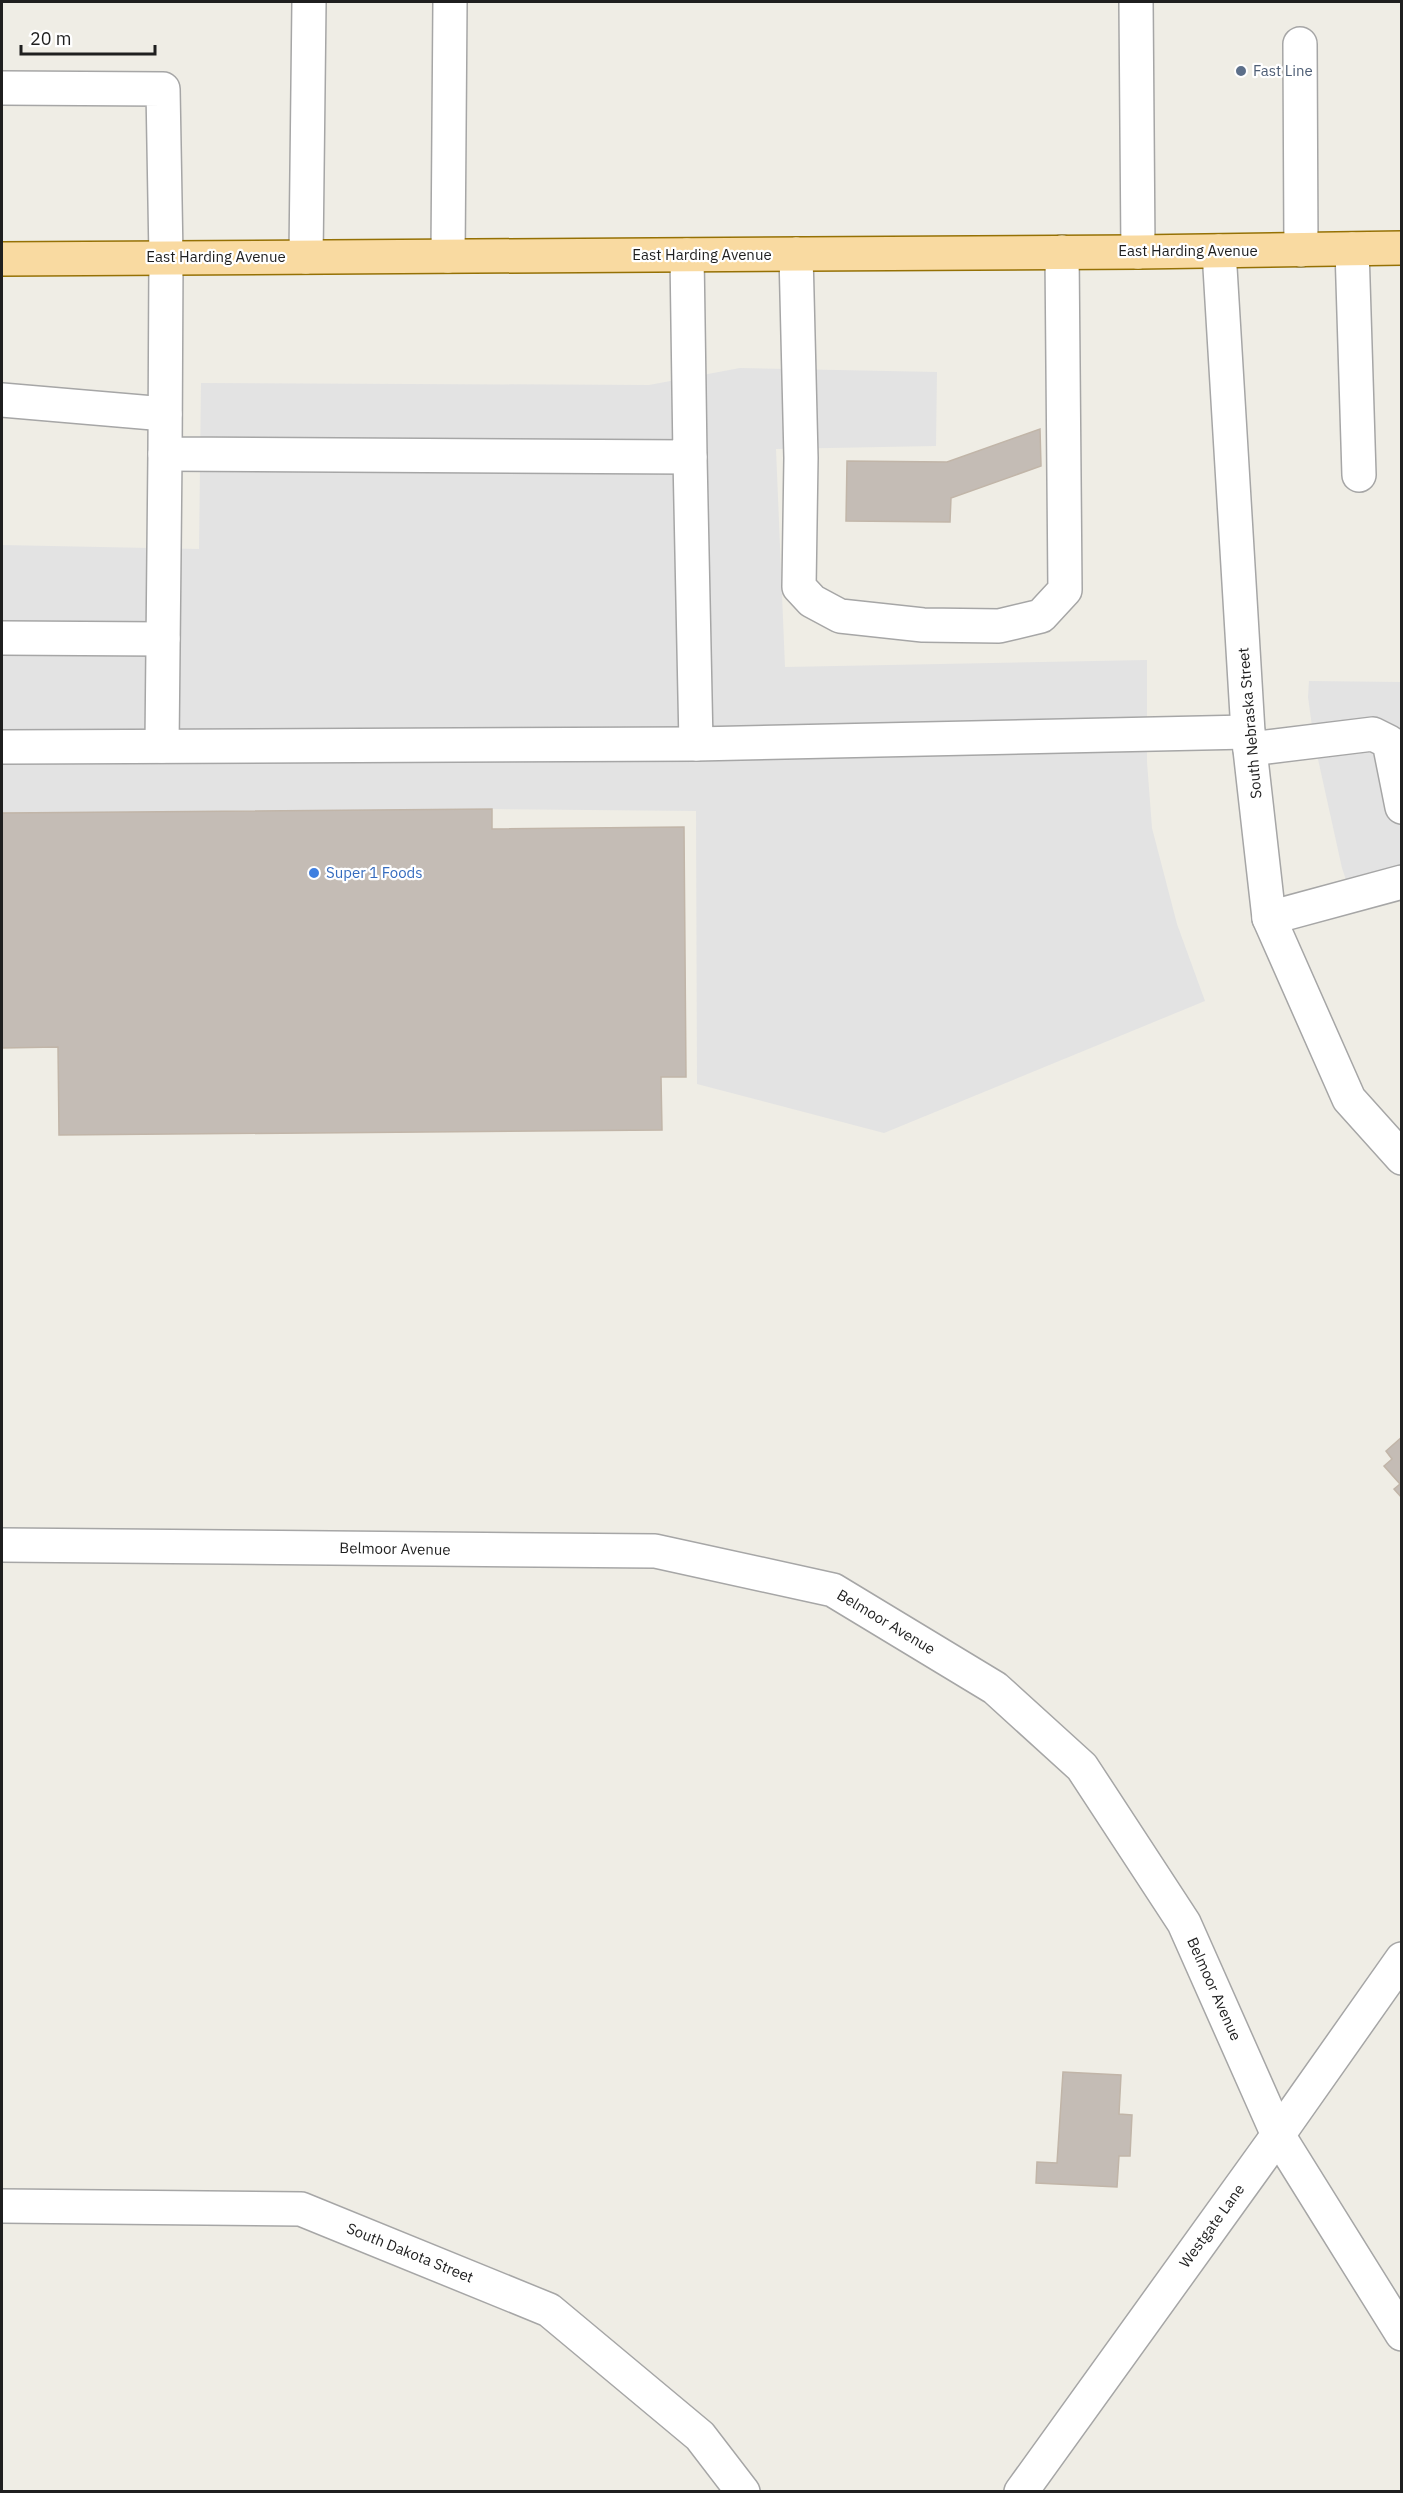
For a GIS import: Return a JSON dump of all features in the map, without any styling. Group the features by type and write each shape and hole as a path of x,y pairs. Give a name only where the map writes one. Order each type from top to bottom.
{"main road":[{"name":"East Harding Avenue","path":"2,259 1138,252 1401,248"}],"street":[{"path":"306,257 309,2"},
{"path":"448,256 450,2"},
{"path":"1136,2 1138,252"},
{"path":"1300,44 1301,250"},
{"path":"2,87 163,89 166,257 162,746"},
{"path":"1352,249 1359,475"},
{"name":"South Nebraska Street","path":"1219,251 1249,741 1269,918 1349,1099 1401,1158"},
{"path":"796,254 801,458 799,587 812,601 840,616 923,625 999,626 1041,616 1065,590 1062,252"},
{"path":"687,255 696,744"},
{"path":"2,400 165,414"},
{"path":"165,454 690,457"},
{"path":"2,638 163,639"},
{"path":"2,747 1249,741 1373,734 1389,742 1401,807"},
{"path":"1269,918 1401,882"},
{"name":"Belmoor Avenue","path":"2,1545 655,1551 832,1590 996,1688 1082,1767 1184,1923 1278,2135 1401,2334"},
{"name":"Westgate Lane","path":"1021,2492 1278,2135 1401,1959"},
{"name":"South Dakota Street","path":"2,2206 301,2209 549,2310 700,2436 743,2492"}],"shaded area":[{"path":"740,368 937,372 936,446 776,449 785,667 1147,660 1147,762 1152,828 1177,924 1205,1001 884,1133 697,1084 696,811 492,809 2,813 2,545 199,549 201,383 649,385"},
{"path":"1309,681 1401,682 1401,899 1356,910 1342,868 1314,741 1308,697"}],"building":[{"path":"1040,429 1041,466 951,498 950,522 846,521 847,461 947,462"},
{"path":"492,809 492,829 684,827 686,1077 661,1077 662,1130 59,1135 58,1047 2,1048 2,813"},
{"path":"1402,1437 1402,1498 1394,1489 1400,1484 1384,1466 1392,1459 1386,1451"},
{"path":"1063,2072 1121,2075 1119,2114 1132,2115 1130,2156 1119,2156 1117,2187 1036,2183 1037,2162 1057,2163"}],"place":[{"name":"Fast Line","path":"1241,71"},
{"name":"Super 1 Foods","path":"314,873"}]}
